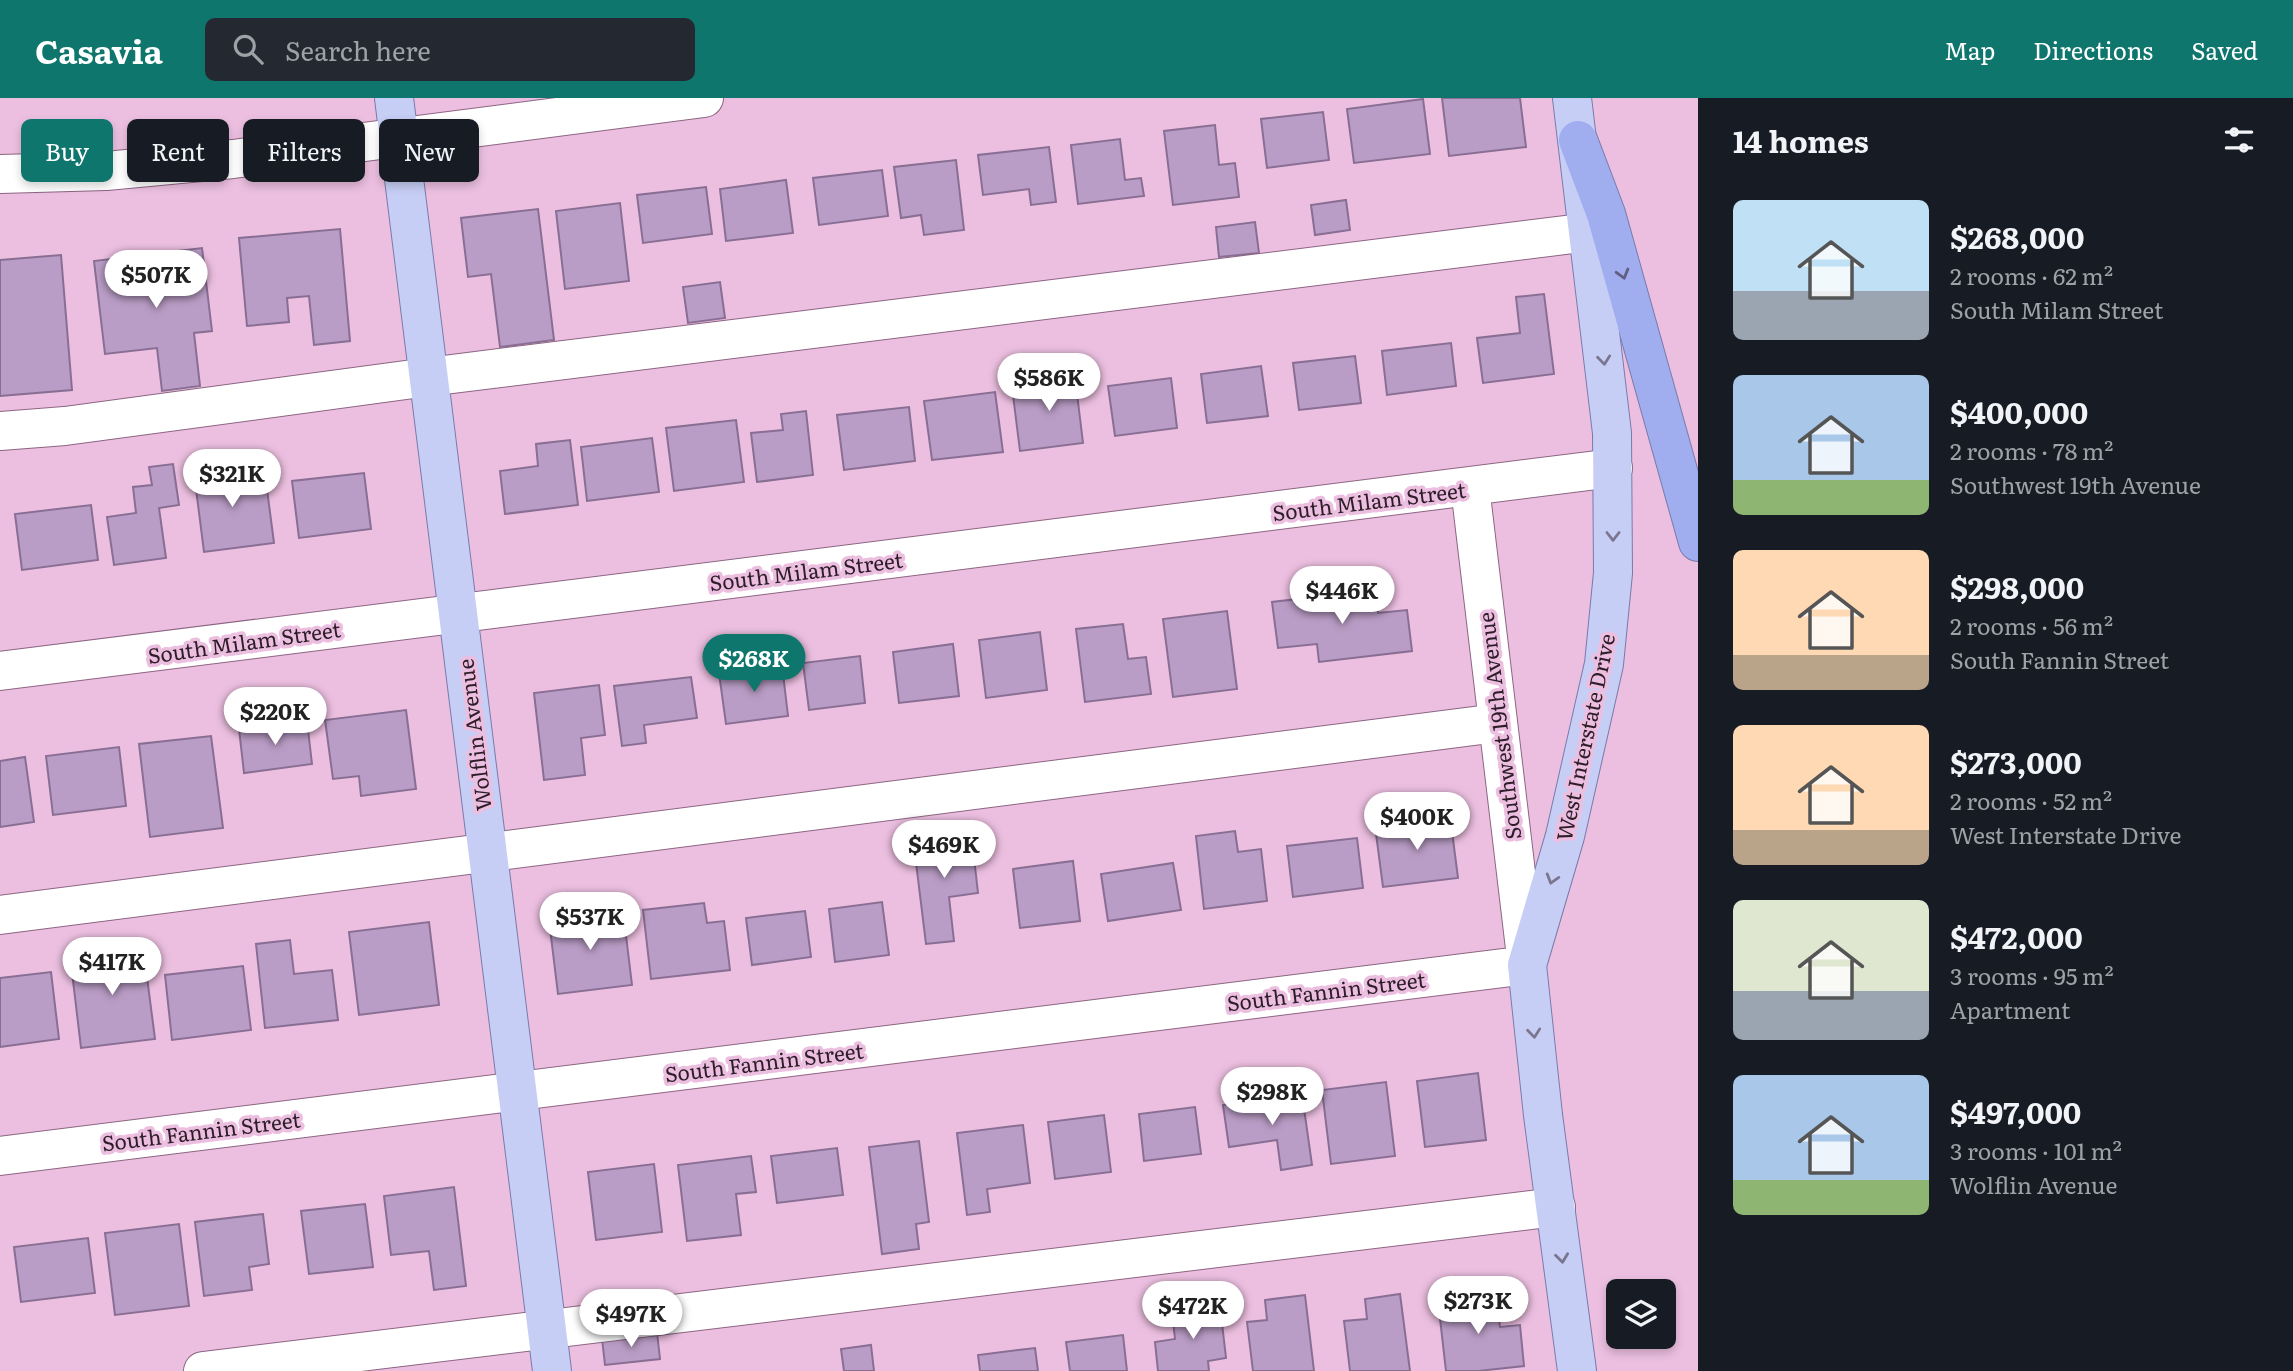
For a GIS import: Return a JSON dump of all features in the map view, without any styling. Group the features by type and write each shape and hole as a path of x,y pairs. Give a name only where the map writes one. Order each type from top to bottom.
{"highway":[{"path":"1577,140 1606,214 1698,542"}],"main road":[{"name":"Wolflin Avenue","path":"394,98 397,119"},
{"name":"West Interstate Drive","path":"1572,98 1612,433 1613,573 1604,664 1565,836 1527,965 1577,1371"},
{"name":"Wolflin Avenue","path":"404,182 552,1371"}],"street":[{"path":"479,127 704,98"},
{"path":"0,174 106,171 176,165 379,140"},
{"path":"0,431 65,426 428,377 1589,232"},
{"name":"South Milam Street","path":"0,671 1613,468"},
{"name":"Southwest 19th Avenue","path":"1470,487 1527,965"},
{"path":"0,915 487,850 1497,723"},
{"name":"South Fannin Street","path":"0,1156 1527,965"},
{"path":"203,1371 1556,1207"}],"building":[{"path":"1442,98 1520,98 1526,147 1449,156"},
{"path":"1423,99 1430,154 1354,163 1347,109"},
{"path":"1323,112 1329,160 1267,168 1261,119"},
{"path":"1215,125 1219,165 1235,163 1239,197 1173,205 1164,131"},
{"path":"1120,139 1125,180 1141,178 1144,196 1078,204 1071,145"},
{"path":"1049,147 1056,202 1031,205 1029,189 983,195 978,155"},
{"path":"956,160 964,230 924,235 921,215 901,218 894,167"},
{"path":"882,170 888,216 819,225 813,178"},
{"path":"786,180 793,233 726,241 720,189"},
{"path":"706,187 712,234 643,243 637,195"},
{"path":"1346,200 1350,230 1315,235 1311,205"},
{"path":"620,203 629,281 565,289 556,211"},
{"path":"538,209 554,340 500,347 491,274 468,277 461,218"},
{"path":"1255,222 1259,253 1219,257 1216,227"},
{"path":"340,229 350,341 314,345 309,296 287,298 289,322 247,326 239,238"},
{"path":"202,248 212,331 194,333 200,386 162,391 157,348 105,354 94,261"},
{"path":"61,255 72,390 0,396 0,260"},
{"path":"720,282 725,318 688,323 683,287"},
{"path":"1544,294 1554,374 1483,383 1477,338 1520,333 1516,297"},
{"path":"1451,343 1456,386 1387,395 1382,351"},
{"path":"1355,356 1361,403 1299,410 1293,363"},
{"path":"1261,366 1268,416 1207,423 1201,374"},
{"path":"1074,369 1083,443 1020,451 1013,395 1038,392 1036,374"},
{"path":"1171,378 1177,428 1115,436 1108,386"},
{"path":"995,392 1003,452 932,460 924,401"},
{"path":"909,407 915,461 844,470 837,415"},
{"path":"806,411 813,475 757,482 751,433 783,430 781,414"},
{"path":"736,420 744,482 674,491 666,428"},
{"path":"652,438 659,492 587,501 581,447"},
{"path":"570,440 578,505 505,514 500,471 538,466 536,444"},
{"path":"225,461 227,478 265,474 274,543 204,552 193,465"},
{"path":"173,464 179,505 159,508 166,558 114,565 107,517 136,513 133,487 152,485 149,467"},
{"path":"364,473 371,529 299,538 292,481"},
{"path":"91,505 98,560 22,570 15,514"},
{"path":"1375,590 1378,613 1407,610 1412,651 1319,662 1317,644 1278,648 1272,602"},
{"path":"1227,611 1237,689 1173,697 1163,619"},
{"path":"1123,624 1128,659 1146,657 1151,694 1085,702 1076,629"},
{"path":"1040,632 1047,690 986,698 979,640"},
{"path":"953,644 959,696 899,703 893,652"},
{"path":"860,656 865,703 809,710 803,663"},
{"path":"782,665 788,716 726,724 719,673"},
{"path":"691,677 697,718 644,725 646,743 622,746 614,686"},
{"path":"599,685 605,735 581,738 585,775 544,780 534,693"},
{"path":"406,710 416,789 361,796 359,776 333,779 325,720"},
{"path":"307,721 312,764 244,773 239,729"},
{"path":"211,736 223,828 150,837 139,744"},
{"path":"119,747 126,806 53,815 46,756"},
{"path":"25,757 34,822 0,827 0,761"},
{"path":"1450,816 1458,878 1383,887 1375,826"},
{"path":"971,831 978,893 949,897 954,941 926,944 913,838"},
{"path":"1235,831 1238,852 1261,849 1267,901 1204,909 1196,836"},
{"path":"1357,838 1363,888 1293,897 1287,846"},
{"path":"1073,861 1080,921 1020,928 1013,869"},
{"path":"1173,863 1181,910 1108,921 1101,874"},
{"path":"882,902 889,955 835,962 829,909"},
{"path":"704,903 707,923 724,921 730,970 651,979 643,910"},
{"path":"623,911 632,985 558,994 549,920"},
{"path":"805,911 811,957 752,965 746,918"},
{"path":"429,922 439,1005 359,1015 349,932"},
{"path":"290,940 294,974 332,970 338,1020 265,1028 256,944"},
{"path":"143,946 155,1039 81,1048 70,955"},
{"path":"243,966 251,1030 172,1040 165,975"},
{"path":"51,972 59,1039 0,1047 0,978"},
{"path":"1478,1073 1486,1140 1425,1147 1417,1081"},
{"path":"1386,1082 1395,1156 1331,1164 1322,1090"},
{"path":"1302,1094 1312,1165 1281,1170 1277,1140 1229,1147 1223,1105"},
{"path":"1195,1107 1201,1154 1144,1161 1139,1114"},
{"path":"1104,1115 1111,1172 1055,1179 1048,1122"},
{"path":"1023,1125 1030,1183 987,1189 990,1212 967,1215 957,1133"},
{"path":"919,1141 929,1222 916,1224 919,1249 882,1254 869,1147"},
{"path":"837,1148 843,1195 777,1203 771,1156"},
{"path":"751,1156 756,1192 736,1194 741,1235 687,1241 678,1165"},
{"path":"654,1164 662,1232 596,1240 588,1172"},
{"path":"454,1187 466,1286 434,1290 429,1251 391,1255 384,1196"},
{"path":"365,1204 373,1267 309,1274 301,1211"},
{"path":"263,1214 269,1264 249,1267 252,1290 204,1296 195,1222"},
{"path":"179,1224 189,1306 115,1315 105,1233"},
{"path":"88,1238 95,1293 21,1302 14,1247"},
{"path":"1400,1294 1410,1371 1350,1371 1344,1321 1367,1319 1365,1299"},
{"path":"1496,1294 1500,1327 1520,1325 1524,1366 1446,1371 1438,1301"},
{"path":"1305,1295 1314,1371 1253,1371 1247,1322 1267,1320 1265,1300"},
{"path":"1220,1306 1226,1358 1208,1361 1209,1371 1158,1371 1155,1342 1175,1339 1172,1312"},
{"path":"657,1332 660,1359 605,1365 602,1338"},
{"path":"1123,1335 1127,1371 1070,1371 1066,1342"},
{"path":"871,1345 874,1371 844,1371 841,1349"},
{"path":"1035,1348 1038,1371 980,1371 978,1355"}]}
